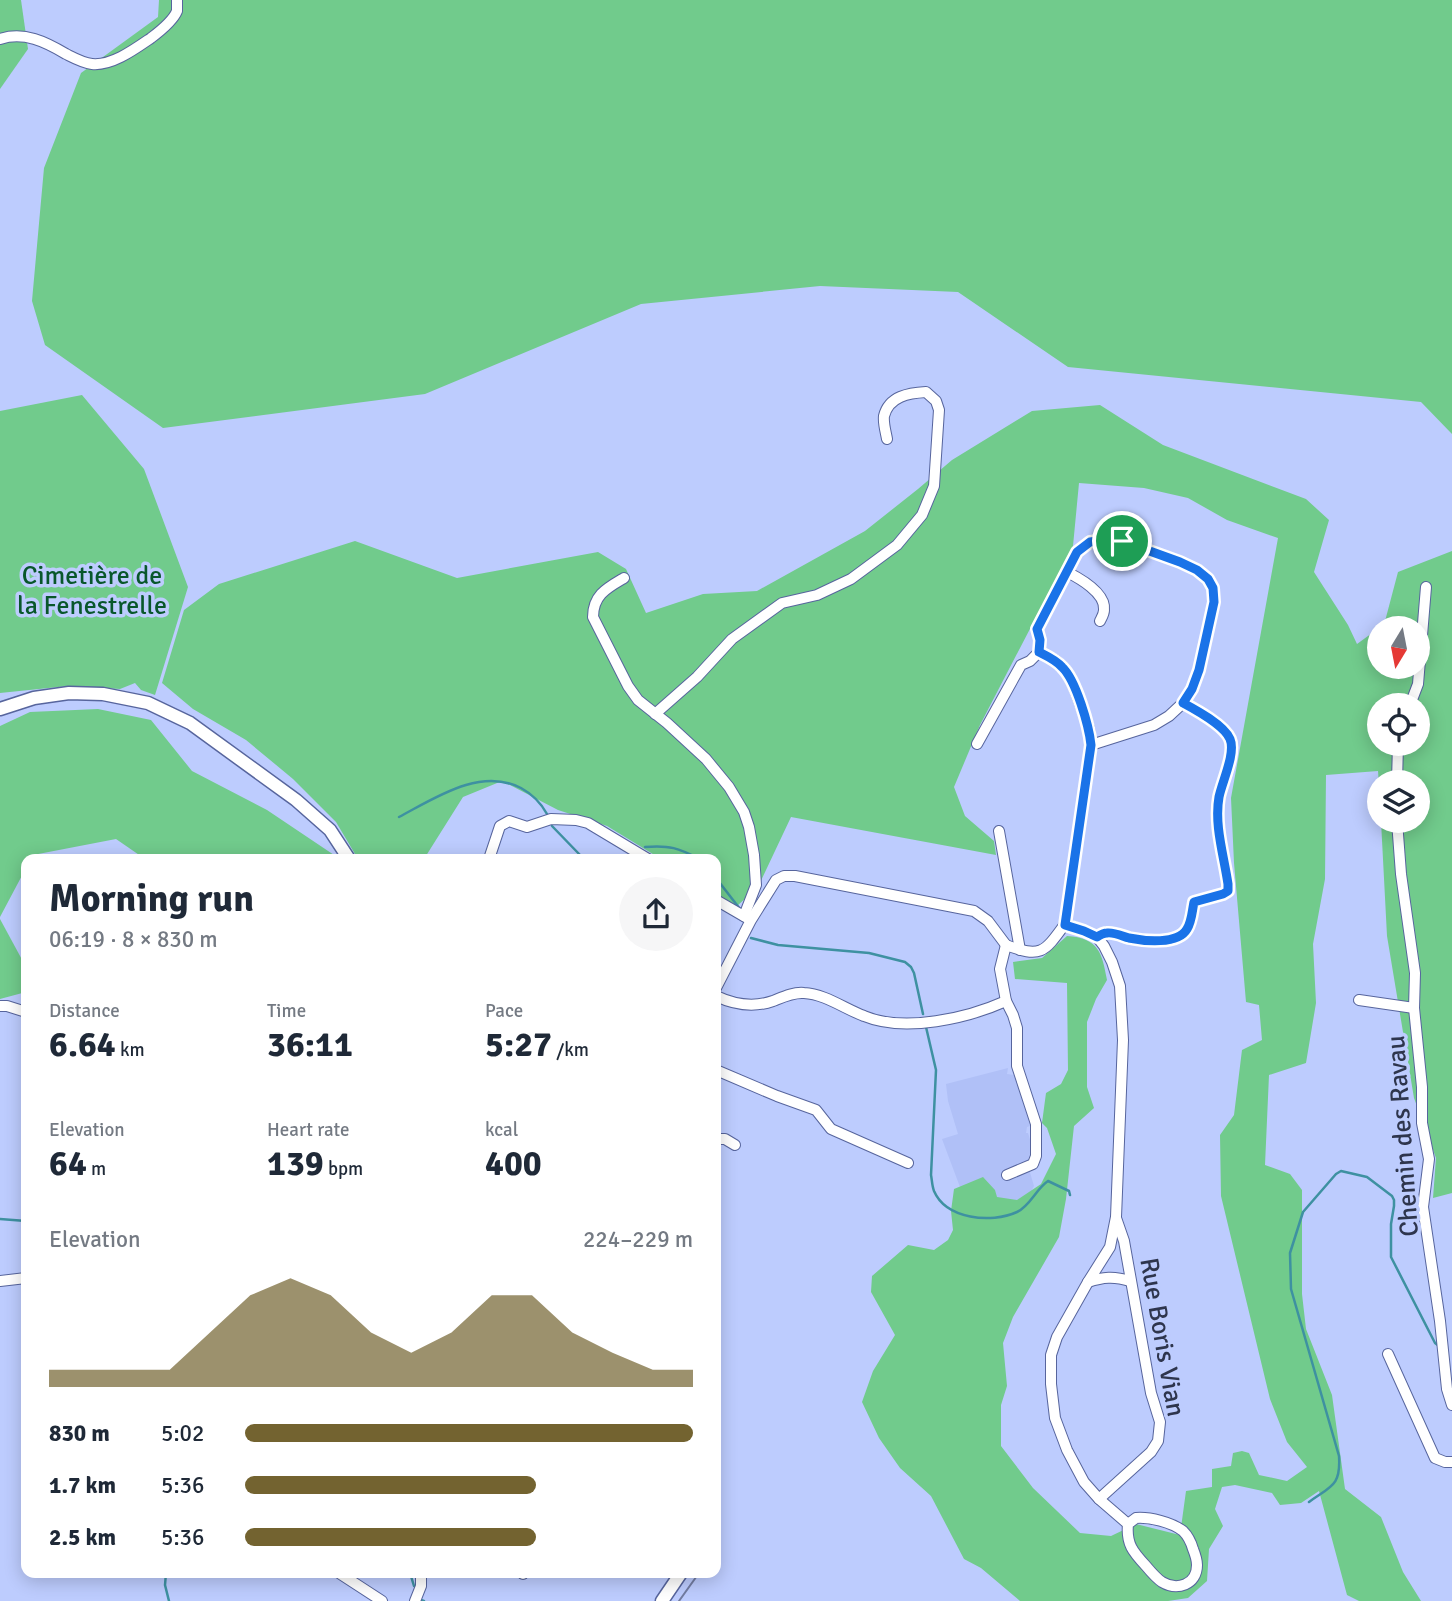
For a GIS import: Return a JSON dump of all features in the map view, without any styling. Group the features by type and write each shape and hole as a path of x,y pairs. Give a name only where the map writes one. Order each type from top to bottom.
{"street":[{"path":"0,39 33,37 76,59 100,64 137,48 156,35 177,10 177,0"},
{"path":"655,714 697,677 732,639 782,603 817,595 851,579 897,545 914,525 922,515 934,486 939,410 936,401 926,393 909,393 891,402 884,418 887,439"},
{"path":"977,744 1021,665 1039,652 1037,629 1077,552 1090,542 1122,541 1197,570 1208,579 1213,588 1214,602 1199,670 1183,703 1169,716 1154,724 1091,745"},
{"path":"1067,572 1086,582 1098,594 1105,608 1100,621"},
{"path":"624,578 605,589 593,606 593,617 628,687 638,700 706,760 729,787 744,811 749,827 756,885 747,918 721,979"},
{"path":"1415,693 1418,684 1426,587"},
{"path":"747,918 776,880 784,876 795,876 974,911 988,921 1006,945 1028,952 1038,952 1049,946 1065,925 1091,745 1089,728 1065,669 1039,652"},
{"path":"0,709 34,698 69,693 103,694 148,703 190,723 296,800 330,830 346,854"},
{"path":"1097,937 1111,932 1130,938 1168,940 1185,933 1194,902 1228,891 1217,817 1219,797 1231,752 1230,739 1214,721 1183,703"},
{"path":"491,854 500,826 509,821 527,827 551,819 588,823 640,854"},
{"path":"999,831 1020,950"},
{"name":"Chemin des Ravau","path":"1398,833 1415,973 1414,1008 1422,1087 1422,1123 1429,1158 1423,1207 1447,1389 1452,1405"},
{"path":"721,903 747,918"},
{"path":"1065,925 1097,937 1112,962 1120,986 1123,1040 1116,1217 1110,1247 1057,1336 1051,1355 1051,1384 1055,1418 1067,1450 1084,1482 1099,1499 1129,1524"},
{"path":"1006,945 1000,969 1006,1001 1017,1028 1017,1066 1036,1124 1036,1156 1032,1164 1007,1175"},
{"path":"721,998 755,1006 803,993 822,997 867,1018 907,1023 970,1014 1006,1001"},
{"path":"1359,1000 1414,1008"},
{"path":"0,1006 21,1010"},
{"path":"721,1072 816,1110 831,1129 908,1163"},
{"path":"721,1139 735,1145"},
{"name":"Rue Boris Vian","path":"1099,1499 1151,1452 1158,1441 1160,1422 1151,1393 1124,1241 1116,1217"},
{"path":"1088,1282 1106,1277 1130,1281"},
{"path":"0,1281 21,1279"},
{"path":"1388,1354 1436,1458 1452,1462"},
{"path":"1142,1517 1170,1524 1183,1531 1191,1541 1197,1566 1196,1575 1188,1584 1179,1587 1161,1581 1134,1553 1127,1536 1129,1524 1142,1517"},
{"path":"347,1578 382,1601"},
{"path":"415,1601 421,1578"},
{"path":"662,1601 678,1578"}],"shaded area":[{"path":"1008,1068 1007,1074 1014,1075 1033,1125 1027,1127 1026,1133 1033,1149 1029,1169 1034,1186 1026,1202 969,1211 942,1139 958,1134 946,1084"}],"green space":[{"path":"0,0 21,0 28,49 0,89"},
{"path":"159,0 1452,0 1452,434 1421,402 1068,367 958,292 820,286 641,304 425,394 163,428 45,345 32,301 44,168 81,73 158,17"},
{"name":"Cimetière de la Fenestrelle","path":"82,395 144,469 188,587 155,695 141,690 135,683 120,689 68,686 0,693 0,411"},
{"path":"1100,405 1163,445 1306,499 1329,520 1314,572 1357,644 1367,637 1367,679 1430,679 1430,616 1386,616 1398,572 1452,551 1452,1193 1433,1198 1436,1158 1414,1098 1387,936 1382,833 1430,833 1430,770 1367,770 1326,775 1325,879 1313,944 1316,1003 1306,1063 1269,1075 1265,1165 1290,1174 1302,1190 1302,1294 1306,1329 1332,1395 1345,1489 1381,1517 1403,1572 1421,1601 1359,1601 1347,1595 1319,1491 1301,1503 1280,1505 1272,1493 1235,1485 1222,1487 1215,1509 1223,1526 1209,1549 1207,1581 1188,1598 1168,1601 1020,1601 981,1568 964,1559 931,1496 900,1468 879,1438 862,1402 873,1371 895,1335 871,1292 872,1276 908,1245 934,1250 948,1240 953,1230 951,1211 954,1189 983,1177 995,1190 997,1197 1017,1200 1041,1184 1056,1154 1047,1128 1042,1123 1046,1093 1061,1084 1068,1070 1067,983 1015,979 1013,962 1042,958 1067,936 1078,937 1097,949 1107,980 1087,1022 1087,1087 1094,1108 1074,1126 1059,1237 1013,1317 1003,1343 1007,1386 1001,1405 1001,1446 1033,1488 1080,1533 1111,1536 1136,1524 1180,1535 1186,1491 1212,1487 1212,1469 1231,1466 1233,1453 1249,1453 1259,1475 1287,1481 1307,1467 1287,1442 1270,1399 1221,1196 1220,1135 1234,1115 1242,1050 1262,1040 1259,1005 1246,1002 1231,798 1278,538 1227,520 1188,498 1144,488 1079,483 1073,546 980,725 954,787 965,816 994,841 996,855 791,817 758,887 737,906 721,896 721,854 653,854 607,826 558,810 502,781 463,797 427,854 355,854 336,822 293,779 246,740 193,709 162,683 184,610 219,584 355,541 457,578 598,552 626,569 646,613 703,594 757,591 865,531 952,460 1032,411"},
{"path":"98,709 151,720 192,771 267,810 333,854 138,854 116,839 38,854 21,854 21,877 0,917 0,726 30,712"},
{"path":"0,919 21,958 21,993 0,999"}],"waterway":[{"path":"399,817 458,788 490,781 505,782 521,788 536,799 547,814"},
{"path":"552,826 579,854"},
{"path":"645,847 674,848 690,854"},
{"path":"721,884 740,909"},
{"path":"751,938 778,945 869,953 905,962 914,973 923,1014"},
{"path":"926,1027 936,1070 931,1175 934,1191 940,1200 959,1213 995,1218 1022,1209 1048,1181 1069,1191 1070,1195"},
{"path":"1309,1502 1336,1480 1339,1456 1291,1289 1290,1253 1303,1212 1341,1171 1367,1177 1392,1196 1394,1206 1391,1257 1439,1346"},
{"path":"0,1219 21,1221"},
{"path":"166,1578 169,1601"},
{"path":"412,1578 414,1586"}],"tram line":[{"path":"679,1601 695,1578"}],"route":[{"path":"1122,541 1197,570 1208,579 1213,588 1214,602 1199,670 1183,703 1214,721 1230,739 1231,752 1219,797 1217,817 1228,891 1194,902 1185,933 1168,940 1130,938 1111,932 1097,937 1065,925 1091,745 1089,728 1074,687 1065,669 1039,652 1037,629 1077,552 1090,542 1122,541"}]}
